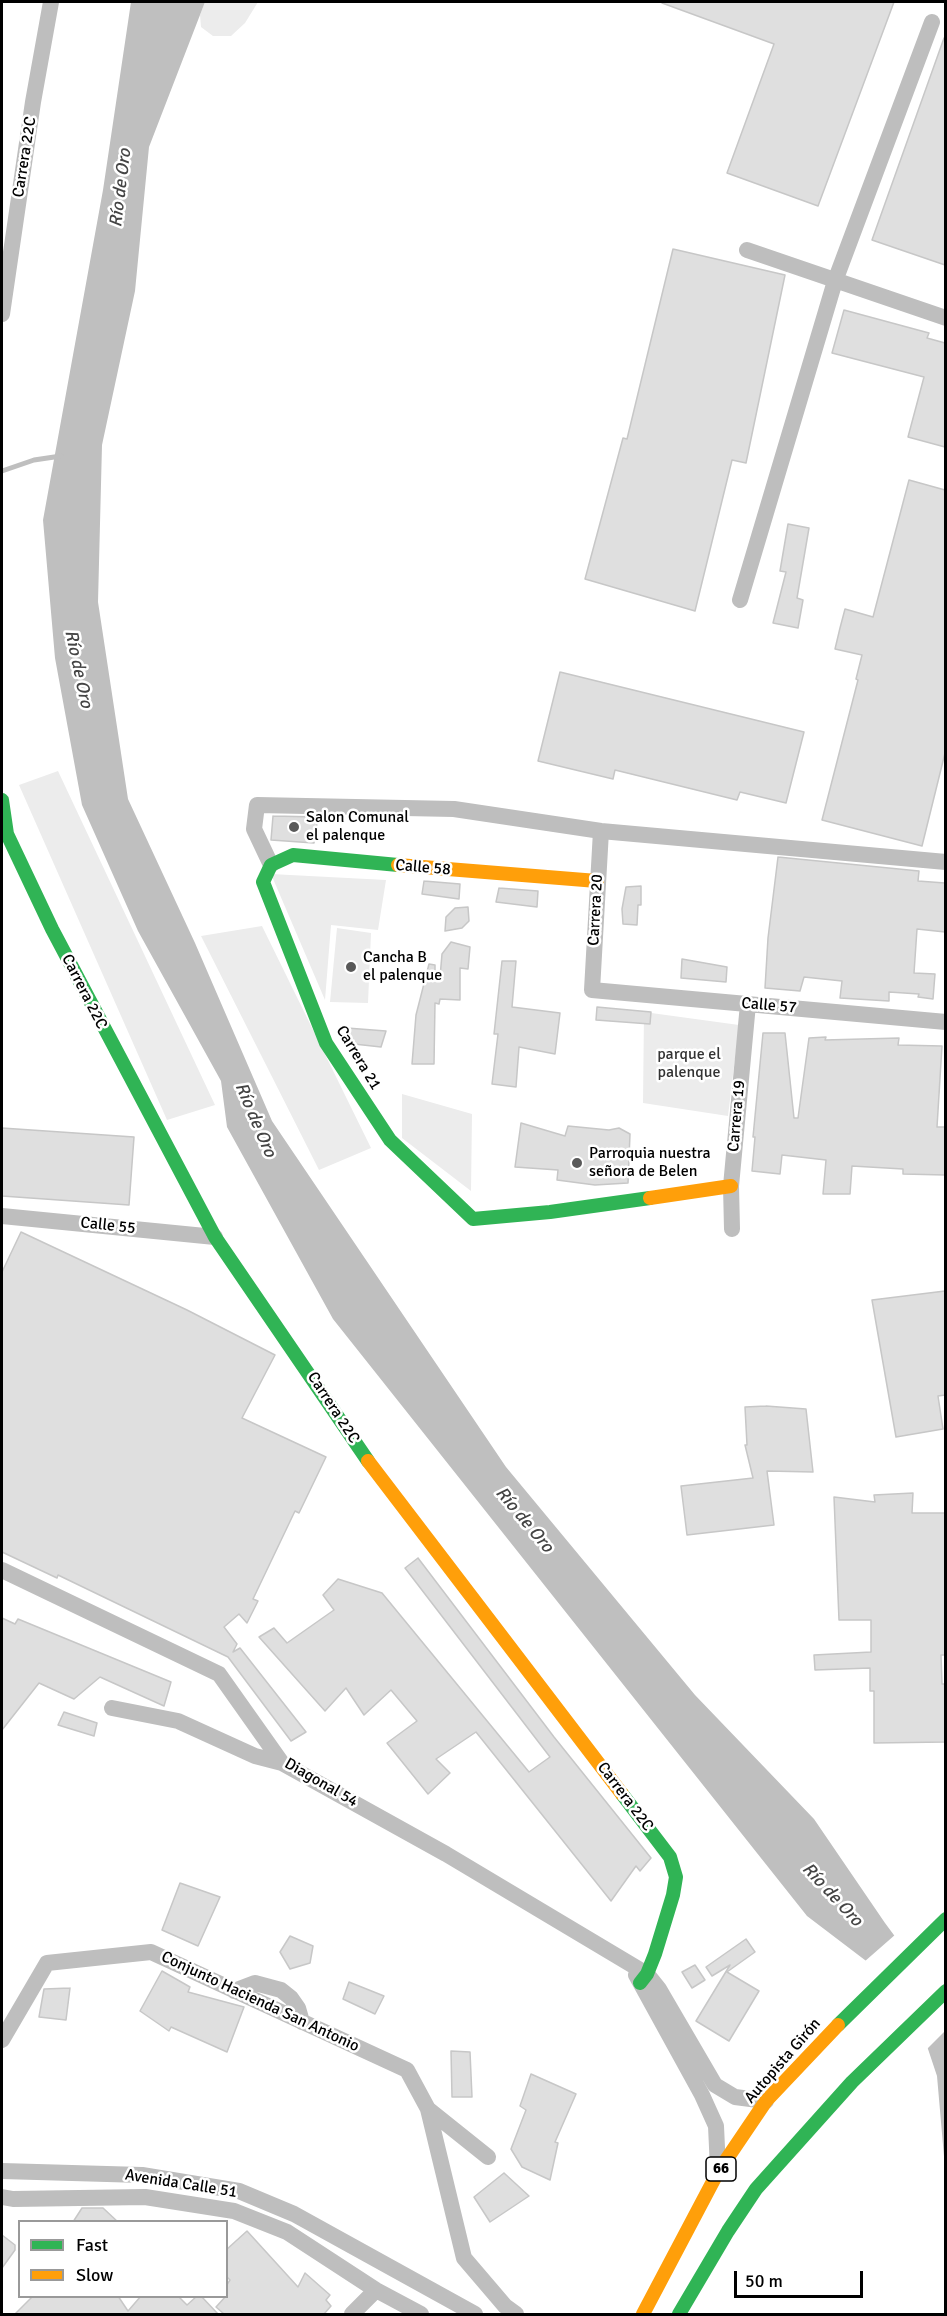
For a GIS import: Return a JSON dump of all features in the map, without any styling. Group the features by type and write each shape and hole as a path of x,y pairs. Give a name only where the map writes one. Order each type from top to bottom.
{"main road":[{"name":"Carrera 22C","path":"2,800 4,834 117,1055 215,1237 358,1447 670,1857 676,1877 673,1895 644,1979"},
{"name":"Calle 58","path":"272,865 293,855 597,881"},
{"name":"Carrera 21","path":"272,865 263,882 326,1043 390,1140 473,1219 550,1212 730,1186"},
{"name":"Autopista Girón","path":"643,2314 718,2172 766,2102 822,2040 945,1919"},
{"name":"66","path":"679,2314 728,2231 756,2189 852,2082 945,1991"}],"street":[{"name":"Carrera 22C","path":"2,314 33,102 51,2"},
{"path":"740,600 835,281 932,22"},
{"path":"747,250 945,318"},
{"path":"272,865 254,829 256,805 454,809 601,831 945,862"},
{"name":"Carrera 20","path":"592,990 601,831"},
{"name":"Calle 57","path":"592,990 945,1022"},
{"name":"Carrera 19","path":"732,1229 730,1186 748,1004"},
{"name":"Calle 55","path":"2,1216 215,1237"},
{"name":"Diagonal 54","path":"2,1570 219,1674 282,1763 446,1854 630,1963 644,1979 716,2126 718,2172"},
{"path":"112,1708 178,1721 255,1756 282,1763"},
{"name":"Conjunto Hacienda San Antonio","path":"2,2040 46,1963 151,1952 407,2070 428,2109 464,2258 505,2306 516,2314"},
{"name":"Diagonal 54","path":"644,1979 659,1989 715,2085 735,2097 766,2102"},
{"name":"Conjunto Hacienda San Antonio","path":"428,2109 488,2157"},
{"name":"Avenida Calle 51","path":"2,2171 142,2175 239,2191 294,2214 475,2314"},
{"name":"Avenida Calle 51","path":"2,2197 13,2199 145,2197 234,2211 286,2232 376,2290 421,2314"},
{"path":"352,2314 376,2290"}],"green space":[{"path":"205,2 258,2 245,23 231,36 213,36 201,27 200,15"},
{"path":"58,771 215,1105 167,1120 19,785"},
{"path":"271,874 386,880 378,930 331,925 325,1000"},
{"path":"262,926 371,1148 319,1170 201,936"},
{"name":"Cancha B el palenque","path":"337,928 371,933 368,1003 330,1002"},
{"name":"parque el palenque","path":"644,1012 739,1025 728,1116 643,1103"},
{"path":"402,1094 472,1114 471,1191 402,1138"}],"water":[{"name":"Río de Oro","path":"131,2 205,2 149,147 135,291 102,445 98,602 128,799 195,943 272,1121 506,1467 695,1695 814,1819 885,1923 945,2004 945,2168 937,2076 922,2031 878,1970 807,1916 333,1319 227,1127 221,1081 138,931 82,805 55,658 43,520 103,190"}],"pier":[{"path":"896,1934 946,1999 945,2031 925,2051 919,2032 876,1972 864,1962"}],"building":[{"path":"662,2 894,2 818,206 727,173 774,44"},
{"path":"945,39 945,265 872,240"},
{"path":"673,249 785,275 746,463 732,460 695,611 585,579 623,438 627,439"},
{"path":"844,310 929,333 927,338 945,343 945,447 908,437 924,377 832,353"},
{"path":"909,480 945,490 945,753 922,846 822,820 858,680 856,679 862,655 835,649 840,628 845,609 873,617"},
{"path":"788,524 809,528 797,598 803,600 798,628 773,623 786,572 780,571"},
{"path":"560,672 804,732 786,803 740,792 737,800 615,770 613,779 538,761"},
{"name":"Salon Comunal el palenque","path":"273,816 318,817 314,843 271,840"},
{"path":"778,857 919,871 918,881 945,883 945,932 917,929 914,973 935,974 933,999 918,997 919,994 889,992 889,1001 840,998 842,981 804,977 800,991 765,988 768,938"},
{"path":"424,881 460,884 459,899 422,894"},
{"path":"641,886 641,905 638,905 637,925 623,924 622,909 626,887"},
{"path":"499,888 538,891 537,907 496,902"},
{"path":"468,907 469,921 462,928 445,931 446,917 455,908"},
{"path":"451,942 470,947 468,969 460,968 460,1000 440,999 439,1004 435,1003 434,1064 412,1064 416,1015 429,964 435,965 435,976 440,977 442,954"},
{"path":"682,959 727,967 726,982 681,978"},
{"path":"502,961 516,961 512,1007 560,1013 555,1054 519,1047 516,1087 492,1084 498,1034 494,1034"},
{"path":"597,1007 651,1012 650,1024 596,1020"},
{"path":"347,1028 386,1031 381,1047 345,1043"},
{"path":"763,1033 785,1033 794,1118 798,1118 809,1038 826,1037 825,1040 899,1038 898,1045 942,1046 937,1127 945,1127 945,1175 903,1174 903,1169 852,1166 850,1194 823,1194 826,1160 782,1155 780,1174 752,1171"},
{"path":"521,1123 565,1136 568,1126 609,1130 619,1128 630,1134 628,1183 595,1185 557,1180 558,1170 515,1167"},
{"path":"2,1128 134,1137 129,1205 2,1196"},
{"path":"21,1232 187,1310 275,1355 242,1418 326,1457 299,1513 295,1511 253,1599 258,1601 247,1623 239,1614 224,1627 237,1644 233,1652 240,1648 306,1732 291,1741 228,1657 58,1575 57,1578 2,1552 2,1272"},
{"path":"945,1291 945,1395 938,1396 943,1429 896,1437 872,1300"},
{"path":"745,1407 806,1409 813,1472 767,1471 774,1525 687,1535 681,1486 753,1478 745,1445 747,1445"},
{"path":"913,1493 912,1513 945,1513 945,1655 941,1655 942,1684 945,1684 945,1742 874,1743 874,1691 870,1691 870,1668 815,1670 814,1655 871,1652 871,1620 839,1620 834,1497 875,1502 874,1495"},
{"path":"418,1558 554,1737 651,1858 640,1871 636,1866 611,1901 476,1732 436,1759 450,1773 428,1794 387,1743 417,1721 391,1690 364,1715 346,1688 325,1711 259,1637 274,1628 287,1643 334,1610 323,1595 338,1579 382,1593 529,1772 550,1757 405,1568"},
{"path":"2,1618 15,1624 18,1619 171,1682 164,1706 100,1677 74,1699 39,1683 2,1730"},
{"path":"64,1712 97,1723 94,1736 58,1725"},
{"path":"180,1883 220,1897 198,1946 162,1930"},
{"path":"290,1936 313,1946 310,1963 290,1969 280,1952"},
{"path":"746,1939 755,1952 727,1972 759,1991 729,2041 696,2021 730,1965 712,1976 706,1967"},
{"path":"695,1965 705,1980 692,1988 682,1972"},
{"path":"162,1971 190,1987 188,1992 244,2007 227,2052 171,2027 169,2031 140,2011"},
{"path":"349,1982 384,1996 375,2014 343,1999"},
{"path":"70,1988 66,2020 39,2017 44,1989"},
{"path":"451,2051 470,2052 472,2097 452,2097"},
{"path":"531,2074 576,2094 555,2142 558,2143 550,2180 522,2167 511,2149 526,2110 520,2106"},
{"path":"504,2173 529,2196 490,2222 474,2197"},
{"path":"82,2208 103,2208 116,2220 74,2220"},
{"path":"247,2231 298,2287 305,2273 330,2295 326,2300 331,2306 324,2314 224,2314 216,2307 224,2298 228,2298 230,2280 228,2278 228,2248"},
{"path":"2,2235 15,2245 15,2250 2,2268"},
{"path":"31,2298 119,2298 128,2311 139,2298 180,2298 187,2305 195,2298 203,2298 218,2314 15,2314"}],"waterway":[{"path":"2,471 34,460 61,456"}],"traffic: fast":[{"path":"2,800 7,834 52,929 215,1237 368,1461"},
{"path":"398,865 293,855 271,865 263,882 326,1043 390,1140 473,1219 550,1212 650,1198"},
{"path":"622,1794 670,1857 676,1877 673,1895 655,1954 647,1974 640,1983"},
{"path":"838,2025 946,1919"},
{"path":"679,2314 728,2231 756,2189 852,2082 946,1991"}],"traffic: slow":[{"path":"398,865 597,881"},
{"path":"650,1198 731,1186"},
{"path":"368,1461 622,1794"},
{"path":"643,2314 718,2172 766,2101 838,2025"}],"place":[{"name":"Salon Comunal el palenque","path":"294,827"},
{"name":"Cancha B el palenque","path":"351,967"},
{"name":"Parroquia nuestra señora de Belen","path":"577,1163"}]}
